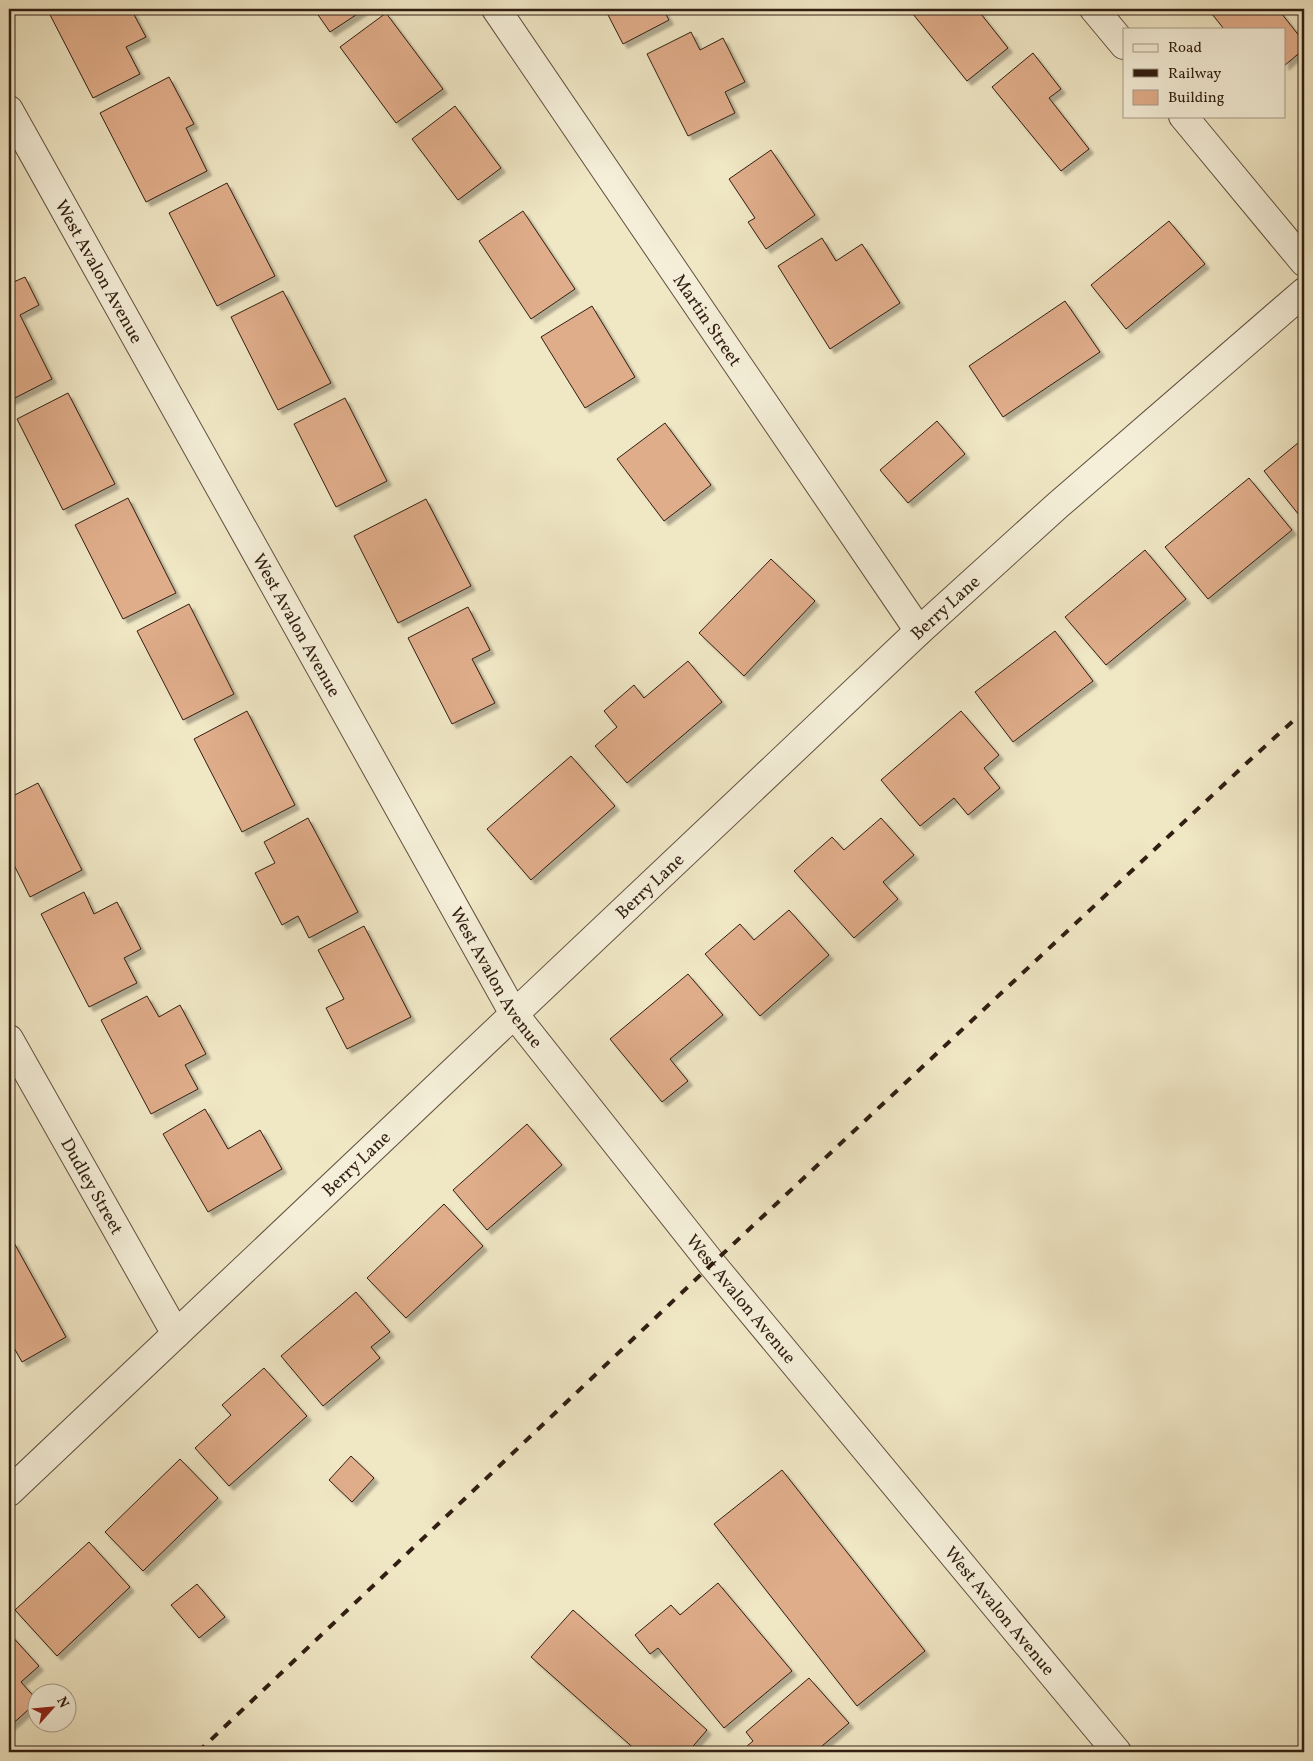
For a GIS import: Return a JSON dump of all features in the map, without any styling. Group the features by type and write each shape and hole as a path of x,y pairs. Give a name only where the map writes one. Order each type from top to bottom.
{"street":[{"name":"Martin Street","path":"496,9 919,631"},
{"path":"1094,9 1123,44"},
{"name":"West Avalon Avenue","path":"9,110 514,1014 712,1264 1117,1752"},
{"path":"1185,118 1304,262"},
{"name":"Berry Lane","path":"9,1492 919,631 1058,505 1304,292"},
{"name":"Dudley Street","path":"9,1039 176,1334"}],"building":[{"path":"47,9 131,9 146,37 126,47 140,74 93,98"},
{"path":"314,9 365,9 330,32"},
{"path":"605,9 663,9 669,20 623,44"},
{"path":"909,9 977,9 1008,48 967,81"},
{"path":"1208,9 1278,9 1304,42 1304,49 1286,64 1286,28 1223,28"},
{"path":"386,13 443,89 396,123 340,47"},
{"path":"691,32 700,50 723,38 745,82 725,92 735,113 688,136 647,54"},
{"path":"1033,53 1061,89 1049,98 1089,149 1061,171 992,87"},
{"path":"169,77 194,124 186,128 207,171 146,202 100,113"},
{"path":"455,106 501,168 458,200 412,139"},
{"path":"771,150 815,215 766,249 748,222 755,218 729,179"},
{"path":"227,183 275,276 217,306 169,213"},
{"path":"523,211 575,289 531,319 479,241"},
{"path":"1169,221 1205,264 1126,329 1091,285"},
{"path":"822,238 836,261 862,244 900,303 830,349 778,266"},
{"path":"25,277 39,305 20,315 52,379 9,401 9,284"},
{"path":"283,291 331,383 278,410 231,317"},
{"path":"1065,301 1100,352 1003,417 969,366"},
{"path":"592,306 635,377 585,408 541,337"},
{"path":"68,393 115,484 63,510 17,419"},
{"path":"345,398 387,481 336,507 294,424"},
{"path":"937,421 965,454 908,503 880,470"},
{"path":"665,423 711,485 664,521 617,459"},
{"path":"1304,438 1304,511 1299,515 1264,471"},
{"path":"1249,478 1292,530 1208,599 1165,547"},
{"path":"128,498 176,593 123,619 75,525"},
{"path":"426,499 471,586 398,623 354,536"},
{"path":"1145,550 1186,599 1106,665 1065,617"},
{"path":"771,559 815,601 744,676 699,633"},
{"path":"189,604 234,694 183,720 137,631"},
{"path":"468,607 490,650 472,659 495,703 452,724 408,638"},
{"path":"1055,631 1093,681 1013,742 975,692"},
{"path":"688,661 722,702 627,783 595,746 617,727 604,711 634,685 644,698"},
{"path":"247,711 295,805 242,832 194,739"},
{"path":"961,711 999,755 984,768 1000,788 968,815 954,798 920,826 881,780"},
{"path":"571,756 615,806 531,880 487,829"},
{"path":"38,783 82,870 30,897 9,855 9,798"},
{"path":"308,818 358,912 309,938 298,916 282,925 255,873 275,863 264,842"},
{"path":"881,818 914,855 883,882 898,899 854,938 794,871 832,837 844,850"},
{"path":"84,892 94,914 117,902 141,949 124,958 137,983 89,1007 41,914"},
{"path":"789,910 829,955 760,1016 705,954 740,924 754,940"},
{"path":"364,926 411,1017 347,1049 326,1008 344,999 318,950"},
{"path":"688,974 723,1015 670,1059 688,1081 662,1102 610,1039"},
{"path":"147,996 159,1017 180,1005 206,1054 185,1065 198,1089 151,1114 101,1020"},
{"path":"205,1109 228,1149 260,1130 282,1169 208,1212 163,1134"},
{"path":"527,1124 562,1165 487,1230 453,1190"},
{"path":"444,1204 483,1246 406,1318 367,1278"},
{"path":"13,1241 66,1337 22,1362 9,1339 9,1244"},
{"path":"356,1292 390,1332 371,1347 380,1358 323,1406 281,1356"},
{"path":"264,1368 307,1416 229,1486 195,1448 231,1415 222,1405"},
{"path":"351,1456 374,1478 352,1502 329,1480"},
{"path":"180,1459 218,1498 143,1571 105,1532"},
{"path":"782,1470 925,1651 857,1706 714,1524"},
{"path":"89,1542 130,1587 57,1656 15,1610"},
{"path":"718,1583 792,1671 724,1728 658,1648 650,1654 635,1635 671,1605 680,1615"},
{"path":"197,1584 225,1617 199,1638 171,1605"},
{"path":"573,1610 707,1730 688,1752 638,1752 531,1657"},
{"path":"9,1633 39,1666 21,1682 28,1690 28,1710 9,1727"},
{"path":"809,1678 849,1723 815,1752 740,1752 753,1741 746,1732"}],"railway":[{"path":"198,1752 712,1264 1304,711"}]}
